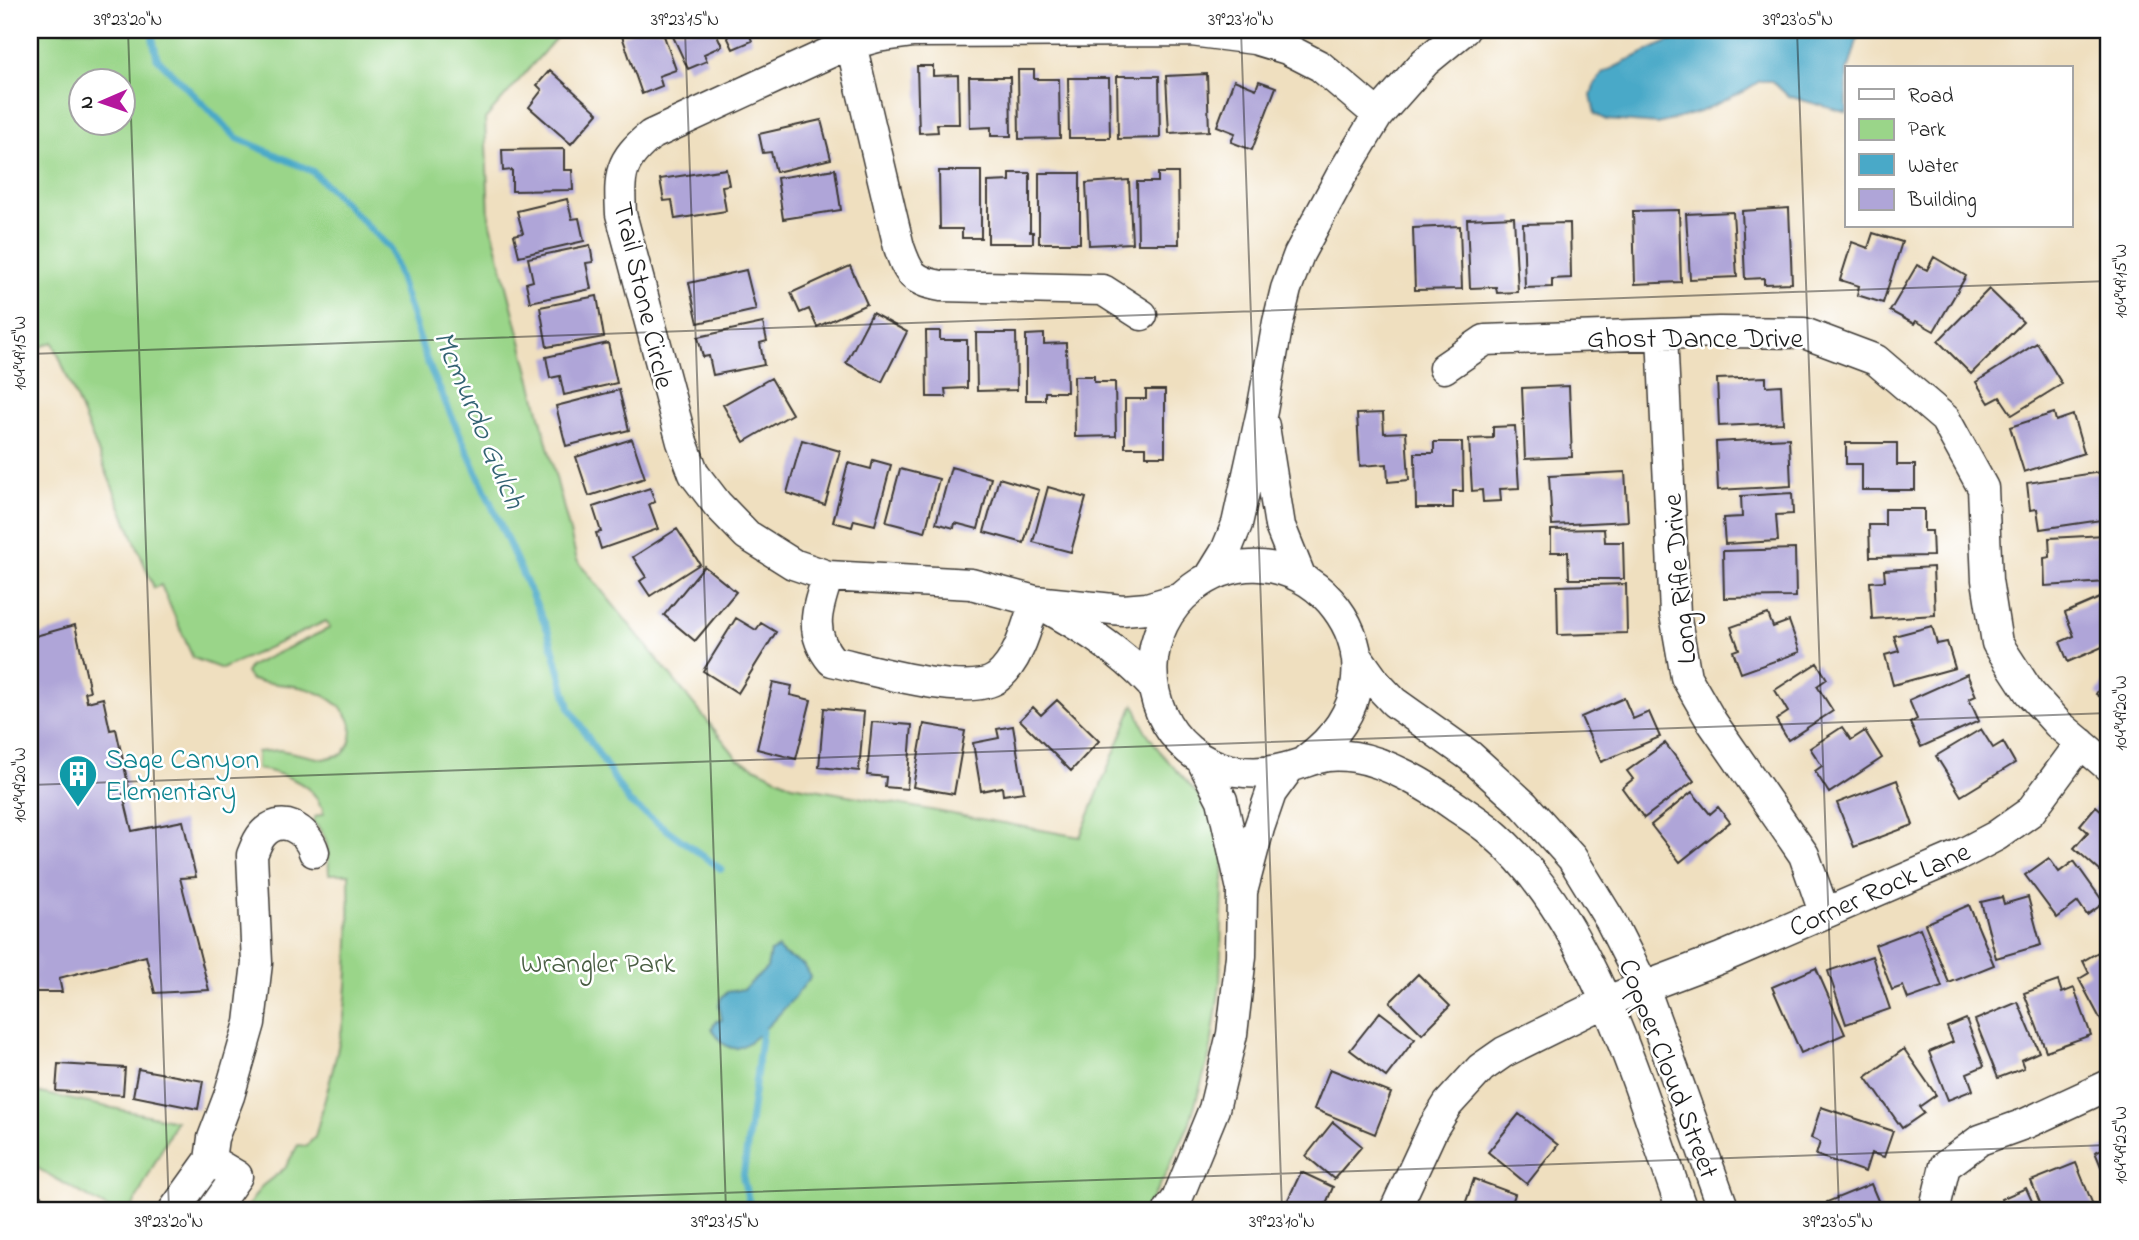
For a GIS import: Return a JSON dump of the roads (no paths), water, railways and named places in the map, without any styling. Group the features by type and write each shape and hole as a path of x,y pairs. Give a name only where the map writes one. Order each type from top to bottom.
{"street":[{"path":"1210,577 1226,551 1237,524 1278,322 1299,254 1341,176 1378,116 1425,62 1464,30"},
{"name":"Trail Stone Circle","path":"1181,598 1147,608 1124,610 1035,601 971,584 828,576 793,564 747,535 717,505 694,474 682,442 621,214 620,181 630,152 651,135 851,44 877,37 914,33 1191,31 1254,39 1287,49 1320,66 1378,116"},
{"path":"851,44 899,247 908,272 925,283 942,286 1103,290 1142,315"},
{"name":"Ghost Dance Drive","path":"1444,368 1485,340 1662,334 1804,332 1876,360 1945,419 1983,488 1987,580 1997,643 2029,692 2058,724 2109,767"},
{"name":"Long Rifle Drive","path":"1662,334 1675,614 1686,677 1712,723 1804,855 1824,912"},
{"path":"1262,411 1280,526 1301,578"},
{"path":"1242,892 1271,793 1299,763 1323,748 1348,715 1357,675 1356,655 1352,636 1338,610 1317,588 1301,578 1279,569 1255,566 1232,569 1210,577 1181,598 1166,617 1156,639 1152,663 1153,686 1162,715 1169,728 1189,750 1201,759 1222,768 1245,773 1268,772 1299,763"},
{"path":"828,576 817,611 816,635 832,661 966,687 986,684 998,677 1007,666 1022,642 1035,601"},
{"name":"Trail Stone Circle","path":"1035,601 1105,643 1131,663 1153,686"},
{"name":"Copper Cloud Street","path":"1356,655 1394,702 1470,756 1524,805 1572,858 1610,920 1643,985 1724,1210"},
{"name":"Corner Rock Lane","path":"1395,1210 1433,1128 1448,1104 1481,1068 1504,1052 1643,985 1721,958 1958,856 1996,836 2030,811 2081,743"},
{"name":"Copper Cloud Street","path":"1299,763 1327,755 1363,758 1427,786 1489,830 1520,861 1549,899 1597,978 1682,1210"},
{"path":"1169,1210 1177,1199 1214,1109 1233,1034 1241,956 1242,892 1222,800 1201,759"},
{"path":"174,1210 210,1160 213,1138 229,1096 250,1023 257,963 252,855 262,835 279,825 301,830 310,839 314,852"},
{"path":"1938,1210 1936,1203 1945,1166 1980,1140 2027,1124 2109,1085"},
{"path":"210,1160 237,1176 213,1210"}],"water":[{"path":"1696,30 1860,30 1850,66 1845,66 1845,112 1788,96 1772,81 1760,81 1700,112 1658,124 1606,120 1595,114 1591,96 1594,85 1603,73"},
{"path":"778,948 804,966 810,978 755,1038 737,1048 725,1045 712,1028 716,1021 722,1020 719,1006 721,998 727,992 744,989 767,968 770,952"}],"waterway":[{"name":"Mcmurdo Gulch","path":"151,30 157,58 237,138 312,171 390,248 426,359 548,631 570,709 629,802 721,869"},
{"name":"Mcmurdo Gulch","path":"751,1210 743,1178 762,1031"}],"place":[{"name":"Sage Canyon Elementary","path":"78,808"}],"park label":[{"name":"Wrangler Park","path":"598,962"}]}
